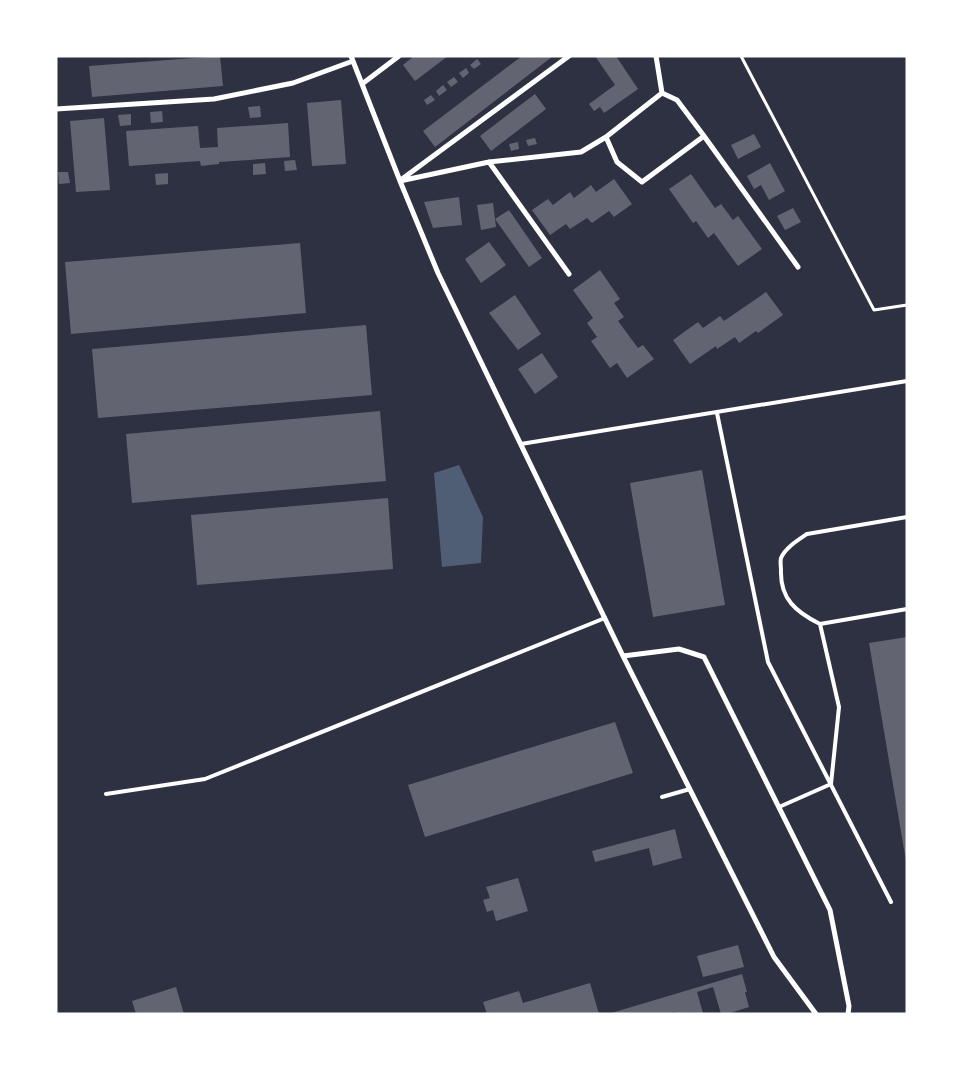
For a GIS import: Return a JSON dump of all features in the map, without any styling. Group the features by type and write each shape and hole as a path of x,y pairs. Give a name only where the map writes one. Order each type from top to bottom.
{"street":[{"path":"362,84 399,56"},
{"path":"400,181 568,56"},
{"path":"656,56 662,93"},
{"path":"56,109 214,99 293,83 352,59 438,273 605,618 774,956 816,1014"},
{"path":"400,181 489,162 581,152 606,137 662,93"},
{"path":"662,93 677,100 798,267"},
{"path":"606,137 617,162 642,182 704,136"},
{"path":"489,162 569,274"},
{"path":"624,656 680,650 704,657 830,910 849,1006 848,1014"}],"lane":[{"path":"521,444 907,381"},
{"path":"717,413 768,662 891,902"},
{"path":"907,516 807,534 793,544 781,558 780,580 784,596 805,616 820,624 907,609"},
{"path":"106,794 205,780 605,618"},
{"path":"820,624 839,708 831,784"},
{"path":"779,807 831,784"},
{"path":"662,797 690,790"}],"path":[{"path":"741,56 874,310 907,305"}],"water":[{"path":"459,465 483,517 481,563 442,567 434,473"}],"building":[{"path":"220,56 223,86 92,97 89,66"},
{"path":"414,56 448,56 415,81 403,65"},
{"path":"522,56 553,56 435,147 423,131"},
{"path":"595,56 616,56 638,89 604,113 600,107 594,111 589,104 615,85"},
{"path":"477,59 481,64 474,69 470,65"},
{"path":"466,68 469,73 463,78 459,73"},
{"path":"454,77 458,82 451,87 447,82"},
{"path":"443,85 447,90 439,96 436,91"},
{"path":"535,94 546,109 491,151 480,136"},
{"path":"431,95 435,100 427,105 424,100"},
{"path":"341,100 346,164 312,166 307,103"},
{"path":"260,106 261,117 250,118 248,107"},
{"path":"162,111 163,122 151,123 150,112"},
{"path":"131,114 131,125 120,126 118,115"},
{"path":"104,118 110,190 76,192 70,121"},
{"path":"288,123 290,157 219,162 219,164 201,166 200,161 129,166 126,131 198,126 200,148 218,147 217,128"},
{"path":"754,134 761,147 738,159 731,145"},
{"path":"535,138 537,144 528,146 526,140"},
{"path":"518,142 519,149 511,151 509,144"},
{"path":"295,160 297,170 285,171 284,161"},
{"path":"265,163 266,174 253,175 253,164"},
{"path":"770,163 785,191 769,200 761,185 754,189 747,176"},
{"path":"58,172 68,172 70,183 59,184"},
{"path":"168,173 168,184 156,185 155,174"},
{"path":"691,174 715,208 721,204 733,220 738,216 762,249 738,266 714,233 708,238 696,221 693,223 669,189"},
{"path":"614,179 632,204 614,217 609,211 592,223 587,218 570,229 566,224 550,235 532,210 548,199 553,205 570,192 574,198 591,185 596,192"},
{"path":"459,197 462,225 433,228 424,202"},
{"path":"493,203 496,227 481,230 477,205"},
{"path":"793,208 801,222 785,230 777,216"},
{"path":"509,210 542,258 529,267 495,219"},
{"path":"489,242 506,265 481,283 465,259"},
{"path":"300,243 306,313 71,334 65,262"},
{"path":"600,270 620,299 614,303 624,317 618,321 638,348 643,345 654,359 627,378 617,363 610,368 591,341 597,337 587,323 593,318 573,290"},
{"path":"766,292 783,315 758,333 756,331 739,343 735,337 717,349 716,346 690,364 673,340 698,322 703,328 720,316 724,321"},
{"path":"515,295 541,334 518,350 489,313"},
{"path":"366,325 372,395 98,418 92,349"},
{"path":"542,353 558,377 535,394 518,369"},
{"path":"380,411 386,481 132,503 126,434"},
{"path":"702,470 725,605 653,617 630,483"},
{"path":"388,498 393,569 197,585 191,515"},
{"path":"907,637 907,861 906,861 869,643"},
{"path":"615,722 633,773 425,837 408,785"},
{"path":"675,829 682,858 653,866 649,848 595,862 592,851"},
{"path":"518,878 528,911 496,921 493,910 487,912 483,900 490,898 486,887"},
{"path":"738,945 744,967 703,977 697,956"},
{"path":"742,974 749,1007 727,1014 721,1014 713,987 697,992 703,1013 608,1014"},
{"path":"590,983 599,1014 487,1014 483,1002 519,991 523,1003"},
{"path":"176,987 184,1014 136,1014 132,1001"}]}
